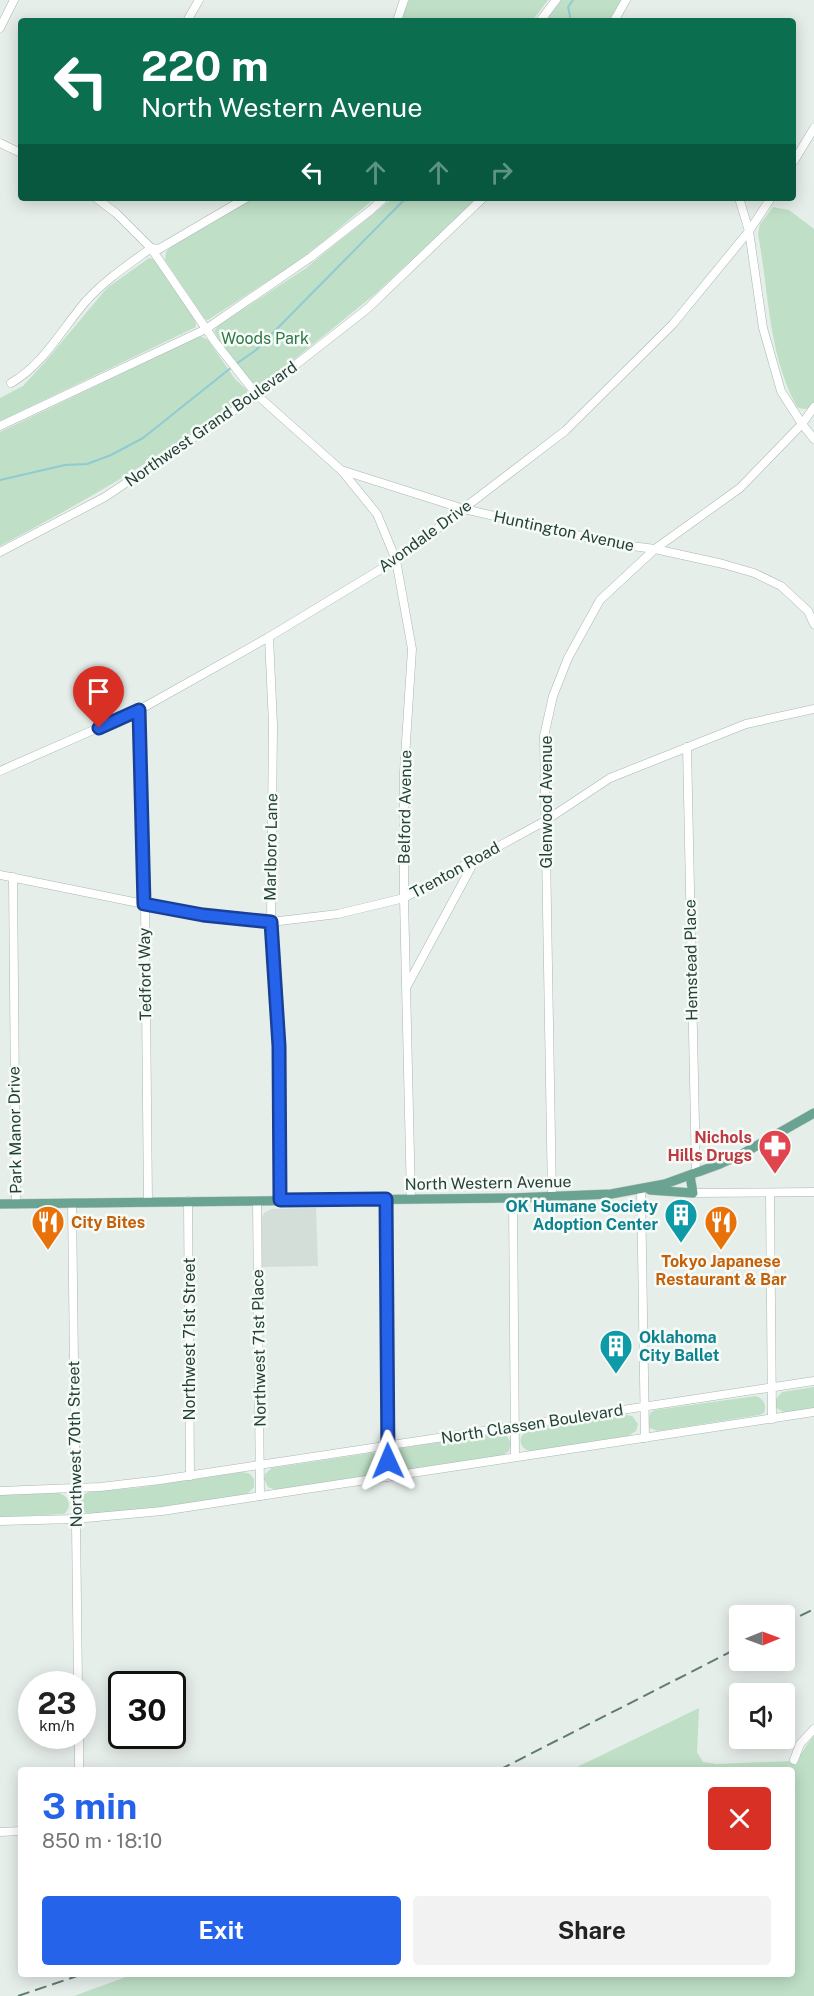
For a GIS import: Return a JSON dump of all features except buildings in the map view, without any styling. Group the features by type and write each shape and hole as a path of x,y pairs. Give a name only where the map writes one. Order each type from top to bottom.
{"main road":[{"name":"North Western Avenue","path":"0,1204 513,1198 584,1196 640,1190 693,1175 742,1154 814,1113"},
{"path":"640,1190 693,1193 693,1175"}],"street":[{"path":"0,28 14,0"},
{"path":"189,18 199,0"},
{"path":"398,18 404,0"},
{"path":"542,18 556,0"},
{"path":"616,18 626,0"},
{"path":"796,158 814,128"},
{"path":"0,143 18,152"},
{"name":"Huntington Avenue","path":"100,201 116,213 151,248 237,372 257,395 341,470 464,509 616,543 655,549 754,573 781,586 808,611 814,624"},
{"path":"11,383 27,374 104,283 151,248 159,249 241,201"},
{"path":"0,426 206,329 311,257 381,201"},
{"name":"Northwest Grand Boulevard","path":"0,552 105,497 257,395 367,309 480,201"},
{"path":"740,201 749,231 763,328 781,391 814,439"},
{"name":"Avondale Drive","path":"0,771 139,710 269,637 396,560 565,431 673,324 749,231 768,201"},
{"name":"Glenwood Avenue","path":"552,1197 544,736 553,696 568,658 600,600 655,549 740,488 802,424 814,407"},
{"name":"Belford Avenue","path":"341,470 377,514 396,560 412,649 404,773 404,898 411,1199"},
{"name":"Marlboro Lane","path":"269,637 273,725 271,922 279,1046 280,1200"},
{"name":"Trenton Road","path":"0,875 203,915 271,922 338,914 404,898 545,821 610,778 746,724 814,709"},
{"name":"Tedford Way","path":"139,710 148,1202"},
{"name":"Hemstead Place","path":"687,747 693,1175"},
{"path":"406,987 476,859"},
{"name":"Park Manor Drive","path":"13,877 16,1204"},
{"path":"640,1190 645,1438"},
{"path":"693,1193 814,1192"},
{"path":"770,1193 772,1419"},
{"path":"513,1198 515,1457"},
{"path":"386,1199 388,1477"},
{"name":"Northwest 71st Street","path":"188,1201 190,1476"},
{"name":"Northwest 71st Place","path":"257,1201 260,1496"},
{"name":"Northwest 70th Street","path":"72,1203 78,1671"},
{"name":"North Classen Boulevard","path":"0,1491 74,1489 190,1476 814,1381"},
{"name":"North Classen Boulevard","path":"0,1521 75,1519 134,1514 814,1412"},
{"path":"795,1760 800,1744 814,1729"},
{"path":"79,1749 79,1767"},
{"path":"0,1832 18,1831"}],"shaded area":[{"path":"316,1208 318,1266 262,1267 262,1218 264,1213 271,1209"}],"green space":[{"path":"409,0 548,0 534,18 402,18"},
{"path":"561,0 621,0 611,18 548,18"},
{"name":"Woods Park","path":"248,201 371,201 291,266 208,320 205,319 165,260 166,252 174,244"},
{"name":"Woods Park","path":"389,201 475,201 375,294 264,384 255,386 227,355 214,331 218,326 306,268"},
{"path":"773,207 789,210 814,229 814,404 806,409 797,407 787,387 771,322 758,234 760,224"},
{"name":"Woods Park","path":"149,258 153,259 186,303 192,312 196,327 0,421 0,398 23,386 107,288"},
{"name":"Woods Park","path":"200,336 208,340 235,379 247,390 247,395 126,475 0,546 0,432"},
{"path":"814,1387 814,1408 786,1413 776,1408 776,1399 782,1392"},
{"path":"756,1396 765,1404 764,1413 759,1415 658,1431 650,1428 648,1423 650,1413 655,1410"},
{"path":"632,1416 638,1424 636,1431 628,1436 531,1452 524,1448 521,1442 527,1430"},
{"path":"502,1433 511,1443 509,1451 503,1455 405,1470 397,1468 393,1463 395,1452 401,1448"},
{"path":"371,1453 379,1454 383,1461 382,1468 376,1474 276,1490 268,1487 264,1479 265,1474 272,1468"},
{"path":"243,1472 250,1474 254,1479 254,1487 247,1494 147,1509 91,1514 84,1512 79,1506 82,1495 89,1492 136,1488"},
{"path":"59,1493 69,1502 64,1514 0,1517 0,1495"},
{"path":"699,1708 697,1752 703,1762 716,1764 792,1761 799,1757 814,1736 814,1996 74,1996 126,1977 795,1977 795,1767 577,1767"}],"waterway":[{"path":"570,18 568,7 573,0"},
{"path":"236,364 256,350 403,201"},
{"path":"0,480 65,465 87,464 111,455 143,438 232,367"}],"railway":[{"path":"795,1618 814,1609"},
{"path":"505,1767 729,1653"},
{"path":"18,1996 74,1977"}],"place":[{"name":"Nichols Hills Drugs","path":"775,1175"},
{"name":"OK Humane Society Adoption Center","path":"681,1244"},
{"name":"City Bites","path":"48,1251"},
{"name":"Tokyo Japanese Restaurant & Bar","path":"721,1251"},
{"name":"Oklahoma City Ballet","path":"616,1375"}],"route":[{"path":"99,728 139,710 144,904 203,915 271,922 279,1046 280,1200 386,1199 388,1461"}]}
